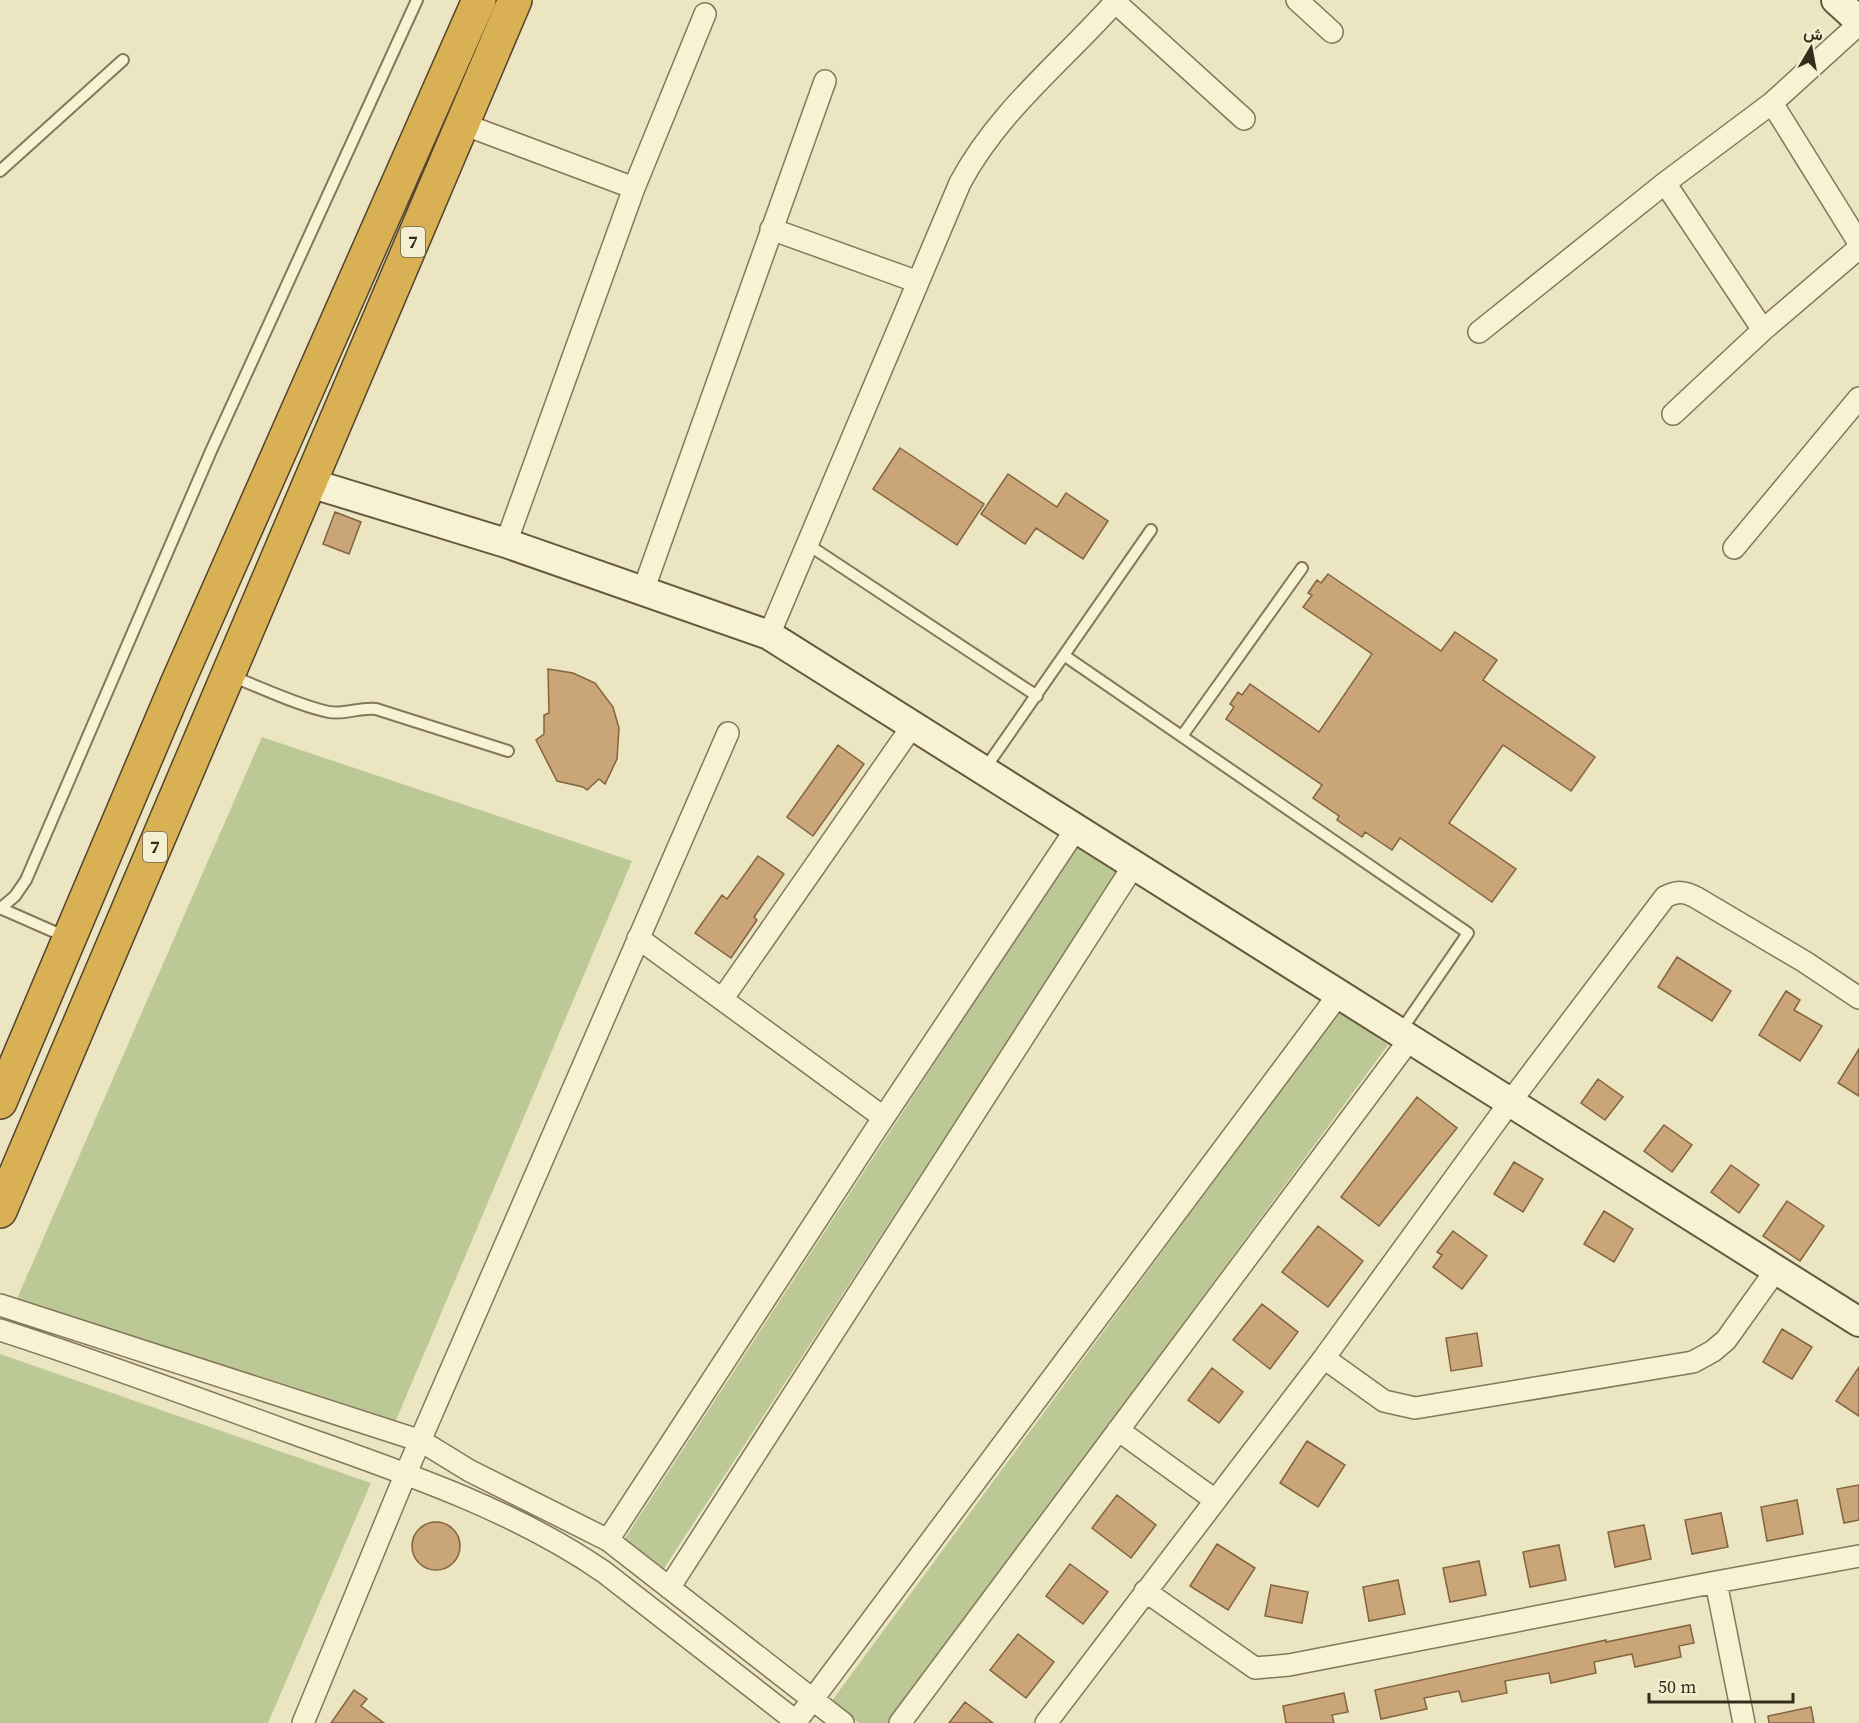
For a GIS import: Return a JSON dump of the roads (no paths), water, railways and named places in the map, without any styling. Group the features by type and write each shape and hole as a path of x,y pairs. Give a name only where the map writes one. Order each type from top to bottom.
{"highway":[{"name":"7","path":"0,1102 189,658 479,0"},
{"name":"7","path":"0,1211 515,0"},
{"path":"277,459 310,483"},
{"path":"189,658 228,675"}],"street":[{"path":"1298,0 1332,32"},
{"path":"1479,332 1665,183 1772,103 1859,22 1836,0"},
{"path":"769,635 960,183 972,159 1025,95 1116,1 1244,119"},
{"path":"506,543 634,188 705,14"},
{"path":"643,591 825,81"},
{"path":"1772,103 1859,243"},
{"path":"463,124 634,188"},
{"path":"1665,183 1763,330"},
{"path":"771,229 918,282"},
{"path":"1673,414 1763,330 1859,248"},
{"path":"1734,548 1859,398"},
{"path":"310,483 506,543 769,635 1859,1322"},
{"path":"723,998 913,725"},
{"path":"303,1723 406,1473 728,733"},
{"path":"608,1540 884,1117 1076,829"},
{"path":"669,1588 1134,865"},
{"path":"1046,1723 1324,1358 1510,1102 1665,897 1676,892 1685,892 1697,897 1805,962 1859,998"},
{"path":"638,938 884,1117"},
{"path":"0,1330 406,1473 506,1516 572,1550 604,1572 796,1722 1338,994"},
{"path":"900,1723 1118,1430 1405,1036"},
{"path":"1324,1358 1384,1401 1415,1407 1693,1362 1713,1351 1726,1340 1776,1270"},
{"path":"0,1305 421,1441 470,1471 608,1540 843,1723"},
{"path":"1118,1430 1215,1500"},
{"path":"1145,1591 1255,1668 1289,1665 1859,1556"},
{"path":"1716,1582 1744,1723"}],"lane":[{"path":"69,939 0,908 15,896 26,880 211,451 417,0"},
{"path":"0,171 123,60"},
{"path":"984,770 1151,530"},
{"path":"807,544 1037,696"},
{"path":"1182,736 1302,568"},
{"path":"1065,656 1468,933 1405,1036"},
{"path":"228,675 328,712 350,713 366,708 375,709 508,751"}]}
